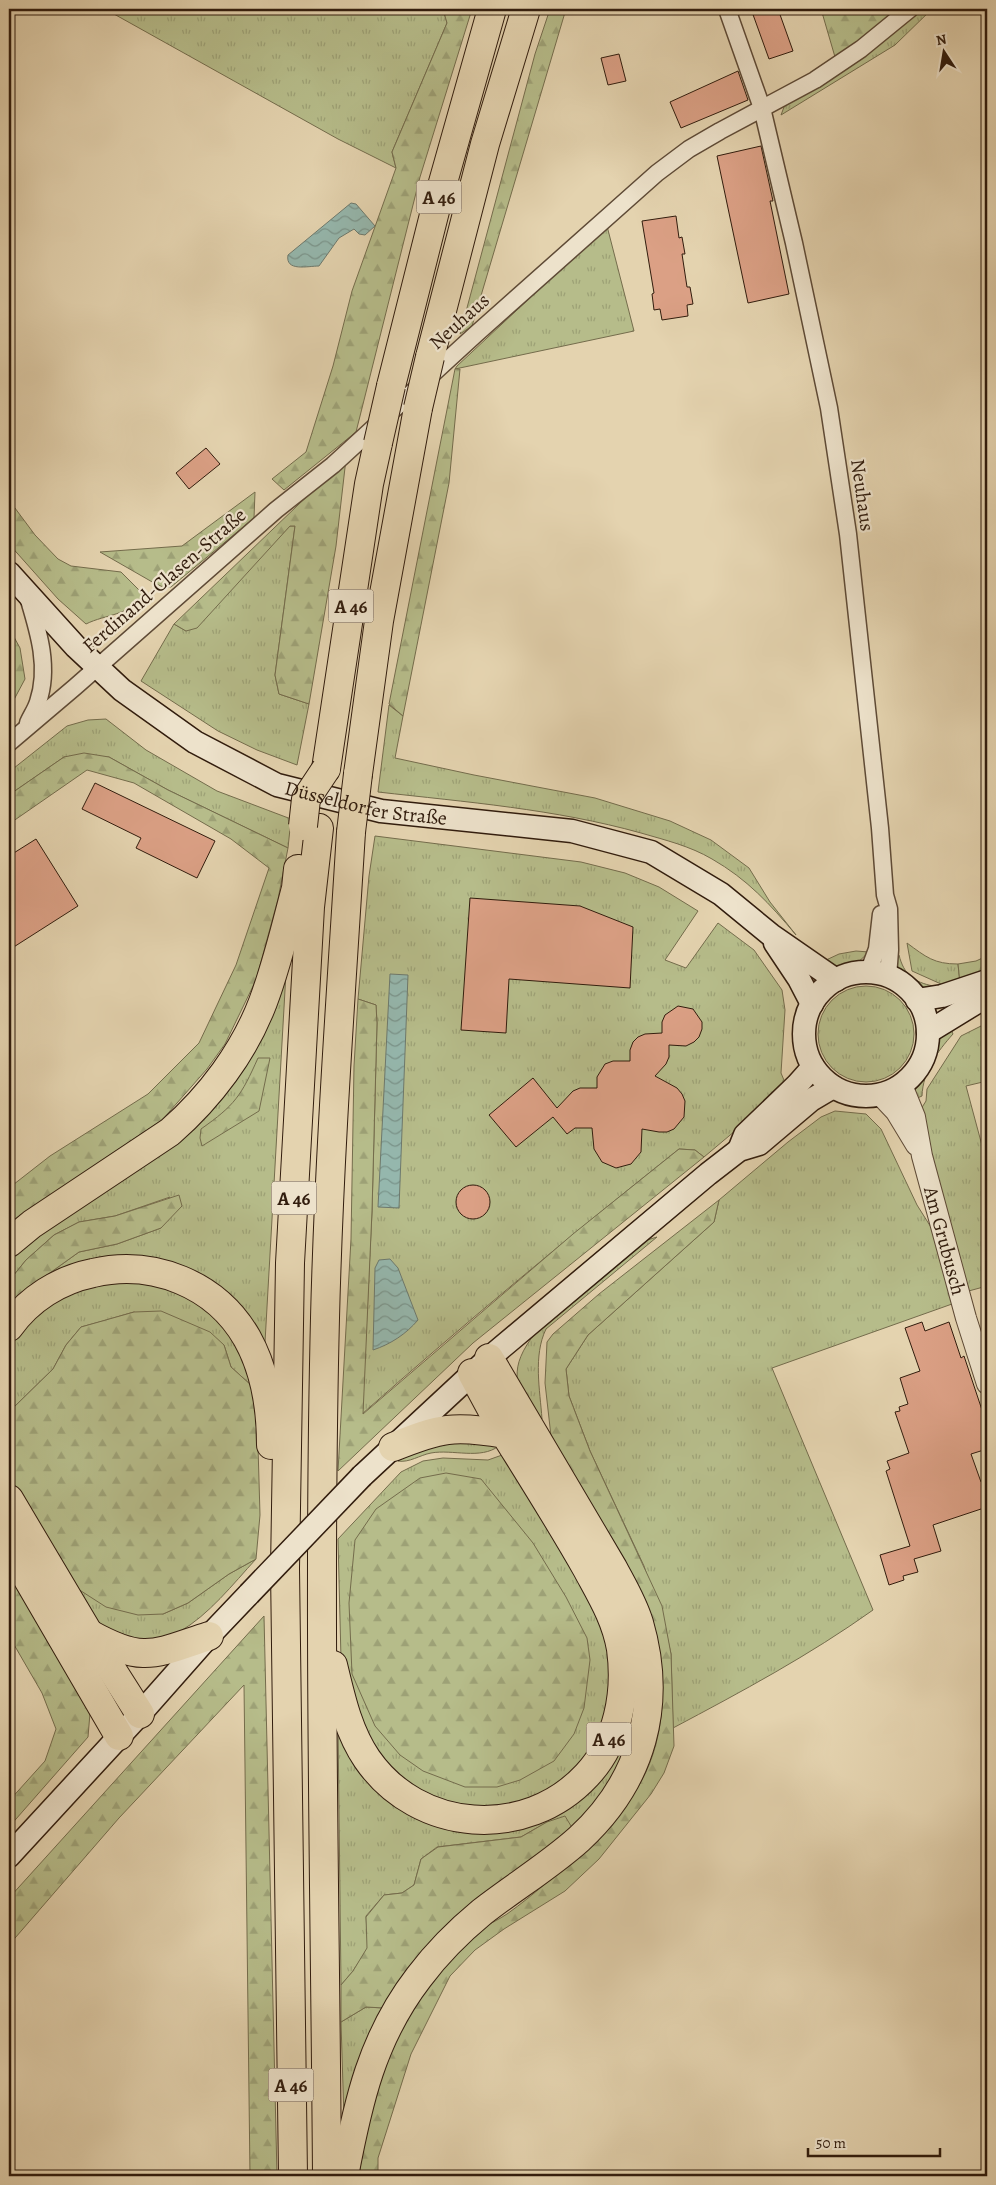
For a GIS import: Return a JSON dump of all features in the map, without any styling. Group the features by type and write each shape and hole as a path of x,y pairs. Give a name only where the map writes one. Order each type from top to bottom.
{"highway":[{"name":"A 46","path":"292,2176 285,1569 290,1263 310,907 311,827 306,799 326,769 369,484 391,386 436,207 492,9"},
{"name":"A 46","path":"328,2176 321,1609 325,1318 332,1122 351,832 379,621 418,408 486,144 526,9"},
{"path":"9,1243 52,1211 170,1132 203,1100 226,1070 262,1004 273,972 311,827"},
{"path":"9,1327 30,1303 45,1292 80,1276 100,1271 119,1269 153,1270 186,1281 212,1298 238,1325 247,1339 263,1380 271,1425 270,1530 285,1569"},
{"path":"393,1447 443,1429 461,1428 505,1434 481,1365"},
{"path":"344,2176 357,2109 367,2074 384,2031 418,1977 456,1934 549,1863 603,1815 622,1788 635,1763 646,1724 649,1692 645,1649 638,1622 627,1594 614,1568 481,1365"},
{"name":"A 46","path":"321,1609 343,1709 354,1738 368,1761 384,1780 417,1804 436,1813 457,1819 485,1821 510,1818 551,1803 586,1776 606,1747 620,1710 623,1692 621,1648 610,1612 567,1533 505,1434"},
{"path":"9,1499 88,1632 140,1714"},
{"path":"9,1547 120,1736"},
{"path":"88,1632 114,1647 127,1652 142,1654 155,1653 209,1636"}],"main road":[{"name":"Düsseldorfer Straße","path":"9,573 76,647 122,690 195,742 277,785 381,811 572,831 651,852 721,894 771,935 836,980"},
{"name":"Düsseldorfer Straße","path":"771,935 799,979 812,1004"},
{"path":"852,974 878,975 905,986 917,1000 925,1015 928,1032 926,1052 917,1070 902,1085 880,1095 855,1096 833,1087 821,1078 812,1067 806,1052 804,1036 806,1019 812,1004 822,990 836,980 852,974"},
{"path":"917,1000 942,996 987,981"},
{"path":"928,1032 987,996"},
{"path":"739,1150 744,1135 797,1085 812,1067"},
{"path":"9,1856 209,1636 362,1476 393,1447 481,1365 739,1150 759,1144 811,1100 833,1087"}],"street":[{"name":"Neuhaus","path":"727,9 762,108 794,243 829,408 848,534 880,828 885,894 890,924 878,975"},
{"name":"Neuhaus","path":"333,464 657,173 689,149 815,80 861,49 910,9"},
{"name":"Ferdinand-Clasen-Straße","path":"9,743 276,510 333,464"},
{"name":"Ferdinand-Clasen-Straße","path":"24,729 38,701 42,682 42,644 27,594"},
{"name":"Am Grubusch","path":"902,1085 915,1117 922,1156 966,1318 987,1384"},
{"name":"Am Grubusch","path":"880,1095 896,1112 922,1156"}],"green space":[{"path":"105,9 443,9 447,23 392,152 396,168 338,139"},
{"path":"443,9 472,9 420,177 356,432 284,490 272,479 306,452 333,366 352,291 396,168 392,152 447,23"},
{"path":"550,9 566,9 472,326 460,334 535,54"},
{"path":"821,9 899,9 871,32 835,57"},
{"path":"921,9 932,9 895,45 781,115 784,107 792,100 837,75 878,46"},
{"path":"607,226 634,331 455,369 457,366"},
{"path":"455,369 460,369 449,483 403,716 389,704"},
{"path":"346,459 336,546 309,704 279,694 275,675 295,526 290,526 197,628 186,631 174,624"},
{"path":"255,492 254,518 171,587 163,587 154,583 100,552 182,546"},
{"path":"9,500 35,535 58,559 71,566 121,572 144,595 138,602 124,611 86,624 58,599 9,544"},
{"path":"290,526 295,526 275,675 279,694 309,704 297,765 257,750 218,731 141,681 174,624 186,631"},
{"path":"9,628 20,648 25,679 9,709"},
{"path":"389,705 403,716 395,758 595,798 670,821 711,840 749,868 770,902 796,935 747,884 725,867 695,850 641,833 576,818 477,803 378,792"},
{"path":"106,719 146,750 217,791 291,819 288,848 168,790 109,757 64,757 9,795 9,772 67,726 88,720"},
{"path":"84,753 109,757 168,790 288,848 278,899 256,980 225,1044 207,1069 162,1120 9,1223 9,1188 50,1156 148,1094 199,1043 236,965 269,868 231,839 134,783 87,770 9,824 9,795 64,757"},
{"path":"375,836 581,862 625,873 659,887 698,911 665,960 686,968 718,923 754,950 782,990 785,1010 781,1073 786,1085 704,1157 695,1150 679,1149 440,1346 362,1414 372,1212 377,1023 376,1005 358,999 369,876"},
{"path":"907,943 931,959 943,963 958,964 960,983 943,990 941,984 912,971"},
{"path":"856,951 869,952 854,966 831,966 824,961 839,954"},
{"path":"287,955 264,1360 185,1273 40,1280 79,1252 117,1244 161,1228 170,1197 115,1216 79,1222 54,1235 26,1260 9,1281 9,1252 151,1156"},
{"path":"899,955 907,973 915,980 933,986 936,991 919,988 902,978 896,965 895,956"},
{"path":"987,956 987,973 960,983 958,964 976,961"},
{"path":"866,986 884,990 900,1000 910,1016 914,1034 910,1052 900,1068 884,1078 866,1082 848,1078 832,1068 822,1052 818,1034 822,1016 832,1000 848,990"},
{"path":"358,999 376,1005 377,1023 372,1211 363,1414 573,1234 679,1149 695,1150 704,1157 473,1343 338,1471 351,1239 354,1066"},
{"path":"948,1022 953,1034 928,1070 922,1096 915,1099 913,1090 924,1069 935,1037"},
{"path":"987,1023 987,1081 966,1086 987,1164 987,1286 965,1292 921,1109 926,1101 927,1089 961,1036"},
{"path":"258,1058 270,1058 259,1111 202,1146 200,1138 201,1129 222,1113 236,1099 247,1082"},
{"path":"835,1111 866,1114 881,1129 917,1205 934,1232 952,1304 772,1368 873,1610 800,1658 673,1728 671,1654 667,1636 644,1566 590,1451 569,1396 566,1369 588,1335 714,1222 719,1200 788,1142 821,1117"},
{"path":"179,1195 182,1206 161,1228 117,1244 79,1252 40,1280 9,1308 9,1281 26,1260 54,1235 79,1222 115,1216"},
{"path":"719,1200 714,1222 588,1335 566,1369 569,1396 590,1451 662,1606 671,1654 674,1746 664,1773 651,1794 599,1859 565,1891 504,1929 475,1950 450,1976 411,2054 378,2158 378,2176 359,2176 367,2128 380,2078 399,2031 423,1989 441,1967 473,1936 481,1929 507,1914 538,1890 611,1822 624,1807 646,1773 653,1754 661,1714 661,1674 658,1654 552,1445 545,1383 547,1342 553,1334 599,1294"},
{"path":"657,1237 546,1329 542,1339 538,1362 542,1419 532,1424 522,1398 517,1377 521,1356 527,1345 536,1332 644,1241"},
{"path":"109,1278 188,1292 240,1342 252,1386 231,1367 224,1345 134,1312 81,1327 66,1345 53,1369 11,1410 9,1416 9,1347 15,1333 42,1303"},
{"path":"161,1311 210,1332 224,1345 231,1367 252,1386 257,1412 260,1515 256,1559 229,1574 188,1603 163,1614 138,1615 106,1607 78,1589 14,1494 9,1472 9,1416 11,1410 53,1369 66,1345 81,1327 134,1312"},
{"path":"436,1438 499,1446 483,1452 439,1452 406,1461 398,1461"},
{"path":"505,1454 585,1588 612,1655 609,1715 585,1762 540,1798 478,1810 437,1802 397,1781 365,1745 341,1659 338,1539 401,1472 423,1461 443,1458 488,1460"},
{"path":"446,1473 481,1479 533,1543 566,1597 587,1638 590,1660 584,1708 574,1734 554,1761 520,1780 497,1787 465,1787 423,1771 400,1755 375,1726 352,1674 349,1603 355,1540 376,1509 420,1478"},
{"path":"256,1559 220,1598 190,1625 175,1634 146,1646 95,1628 78,1589 163,1614 188,1603 229,1574"},
{"path":"9,1568 90,1713 88,1737 9,1827 9,1801 45,1761 56,1729 42,1693 9,1636"},
{"path":"264,1616 277,2176 250,2176 244,1685 119,1818 9,1945 9,1898"},
{"path":"641,1694 623,1770 574,1831 547,1822 521,1837 437,1847 421,1859 414,1885 402,1893 384,1895 366,1916 368,1948 341,1985 338,1724 420,1813 544,1811 622,1722"},
{"path":"565,1816 574,1831 490,1889 458,1915 434,1938 404,1977 384,2008 366,2007 341,2022 341,1985 353,1971 367,1948 366,1917 384,1895 402,1893 414,1885 421,1859 438,1847 521,1837 547,1822"},
{"path":"366,2007 384,2008 344,2119 341,2022"}],"water":[{"path":"351,203 356,204 375,226 365,235 359,234 354,229 339,238 319,266 298,267 290,264 288,255"},
{"path":"390,974 408,975 399,1208 378,1207"},
{"path":"390,1259 398,1268 418,1320 398,1338 373,1350 375,1268 379,1260"}],"building":[{"path":"751,9 778,9 793,51 769,59"},
{"path":"619,54 626,81 608,85 601,58"},
{"path":"738,71 748,100 681,128 670,102"},
{"path":"761,146 773,201 770,201 789,294 748,303 717,156"},
{"path":"676,216 679,238 682,237 685,254 682,254 687,287 690,287 693,304 687,305 688,316 662,320 660,309 654,310 652,294 654,293 642,221"},
{"path":"206,448 220,464 189,489 176,473"},
{"path":"95,783 215,841 197,878 136,848 141,838 82,809"},
{"path":"36,839 78,906 9,950 9,856"},
{"path":"470,898 580,906 633,927 630,988 509,979 506,1033 461,1030"},
{"path":"678,1006 693,1009 702,1022 702,1029 699,1037 686,1046 669,1045 669,1057 666,1064 655,1076 677,1088 682,1094 685,1101 684,1117 674,1129 667,1132 642,1129 641,1152 631,1164 616,1168 602,1162 594,1149 592,1128 575,1128 567,1134 553,1117 516,1147 489,1115 533,1078 557,1108 573,1091 580,1088 597,1088 597,1077 605,1064 613,1061 630,1061 630,1050 633,1042 645,1034 662,1033 662,1022 665,1015"},
{"path":"473,1185 480,1186 485,1190 489,1195 489,1209 485,1214 480,1218 473,1219 466,1218 461,1214 457,1209 456,1202 457,1195 461,1190 466,1186"},
{"path":"922,1322 925,1331 949,1322 961,1358 964,1356 987,1425 987,1449 971,1454 981,1482 987,1481 987,1507 933,1525 941,1551 914,1559 918,1572 903,1576 904,1580 889,1585 880,1555 910,1546 886,1471 890,1469 887,1461 909,1453 895,1412 900,1411 899,1407 908,1404 900,1378 920,1371 905,1328"}]}
